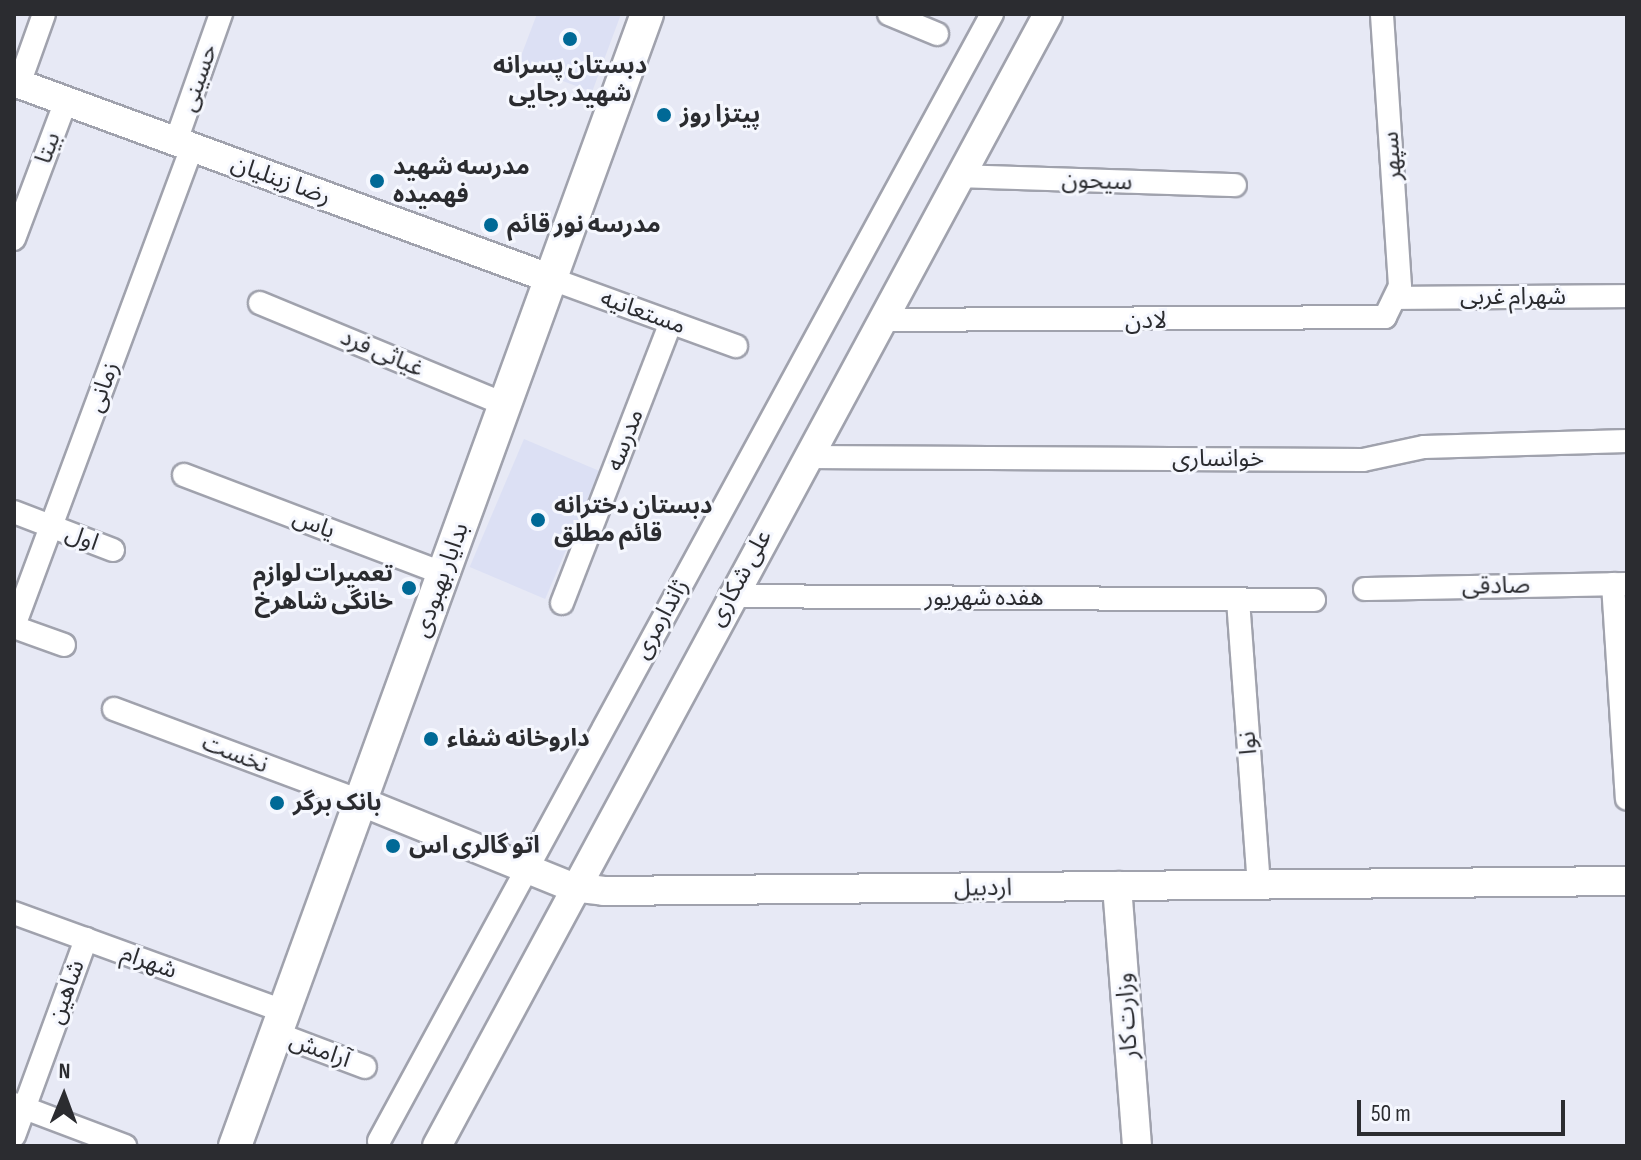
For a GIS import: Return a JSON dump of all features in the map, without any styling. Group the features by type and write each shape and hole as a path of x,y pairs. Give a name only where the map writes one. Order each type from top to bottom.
{"main road":[{"name":"بدایار بهبودی","path":"235,1146 357,800 444,574 647,14"}],"street":[{"path":"17,83 44,14"},
{"name":"حسینی","path":"184,144 221,14"},
{"path":"889,14 937,34"},
{"name":"ژاندارمری","path":"379,1141 524,868 992,14"},
{"name":"علی شکاری","path":"437,1146 572,887 1048,14"},
{"name":"سپهر","path":"1382,14 1398,298"},
{"name":"رضا زینلیان","path":"17,83 549,278"},
{"name":"بیتا","path":"14,239 66,101"},
{"name":"زمانی","path":"14,627 184,144"},
{"name":"سیحون","path":"960,176 1235,185"},
{"name":"مستعانیه","path":"549,278 736,346"},
{"name":"شهرام غربی","path":"1398,298 1627,296"},
{"name":"لادن","path":"882,320 1377,322 1398,298"},
{"name":"غیاثی فرد","path":"260,303 504,404"},
{"name":"مدرسه","path":"562,603 671,322"},
{"name":"خوانساری","path":"807,457 1363,460 1424,447 1627,441"},
{"name":"یاس","path":"184,475 444,574"},
{"name":"اول","path":"14,512 113,550"},
{"path":"1620,584 1627,799"},
{"name":"صادقی","path":"1365,589 1620,584"},
{"name":"هفده شهریور","path":"730,596 1314,600"},
{"name":"نوا","path":"1238,600 1259,885"},
{"path":"14,627 64,645"},
{"name":"نخست","path":"114,709 357,800"},
{"name":"اردبیل","path":"357,800 572,887 1627,881"},
{"name":"وزارت کار","path":"1117,886 1137,1146"},
{"name":"شهرام","path":"14,913 86,939 279,1022"},
{"name":"شاهین","path":"14,1136 19,1106 86,939"},
{"name":"آرامش","path":"279,1022 365,1067"},
{"path":"19,1106 125,1146"}],"shaded area":[{"name":"دبستان پسرانه شهید رجایی","path":"537,14 621,14 592,92 518,64"},
{"name":"دبستان دخترانه قائم مطلق","path":"524,439 599,471 545,599 470,567"}],"place":[{"name":"دبستان پسرانه شهید رجایی","path":"570,39"},
{"name":"پیتزا روز","path":"664,115"},
{"name":"مدرسه شهید فهمیده","path":"377,181"},
{"name":"مدرسه نور قائم","path":"491,225"},
{"name":"دبستان دخترانه قائم مطلق","path":"538,520"},
{"name":"تعمیرات لوازم خانگی شاهرخ","path":"409,588"},
{"name":"داروخانه شفاء","path":"431,739"},
{"name":"بانک برگر","path":"277,803"},
{"name":"اتو گالری اس","path":"393,846"}]}
